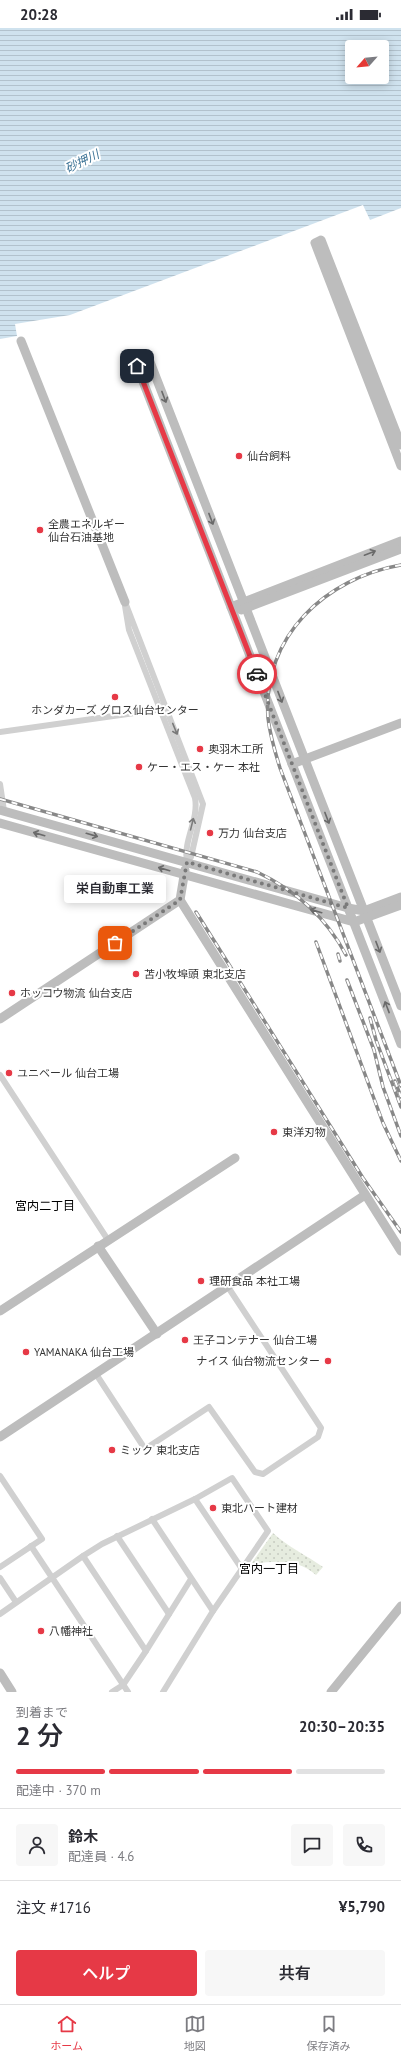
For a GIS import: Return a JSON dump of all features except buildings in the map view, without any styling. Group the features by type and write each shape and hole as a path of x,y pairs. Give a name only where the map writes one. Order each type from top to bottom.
{"street":[{"path":"401,446 321,240 315,243 401,466"},
{"path":"21,341 125,602 125,616 129,630 163,709 196,805 185,852 187,862 180,900 401,1251"},
{"path":"401,1006 150,362 137,366 401,1044"},
{"path":"232,610 401,541"},
{"path":"244,605 401,550"},
{"path":"0,732 163,709"},
{"path":"292,764 401,723"},
{"path":"0,784 2,810 365,914 401,905"},
{"path":"0,823 354,922"},
{"path":"354,922 365,914 401,897"},
{"path":"0,1019 180,900"},
{"path":"0,1075 108,1240"},
{"path":"0,1311 235,1158"},
{"path":"0,1437 365,1195"},
{"path":"98,1246 157,1334"},
{"path":"96,1374 145,1449 210,1408 255,1472 263,1474 318,1437 321,1428 228,1286"},
{"path":"0,1476 42,1539 0,1568"},
{"path":"0,1614 83,1556 117,1536 195,1499 232,1478 268,1531 213,1611 162,1692"},
{"path":"195,1499 242,1569"},
{"path":"152,1520 213,1611"},
{"path":"117,1536 169,1614"},
{"path":"31,1546 128,1692"},
{"path":"83,1556 146,1650"},
{"path":"0,1578 16,1602"},
{"path":"112,1692 123,1685 191,1579"},
{"path":"331,1692 401,1606"},
{"path":"0,1673 12,1692"}],"shaded area":[{"path":"273,1533 291,1547 323,1567 316,1575 293,1563 269,1562 251,1564"}],"water":[{"name":"砂押川","path":"0,28 401,28 401,208 370,220 363,205 70,315 15,324 17,336 0,339"}],"railway":[{"path":"401,565 374,572 348,583 324,598 304,616 288,637 276,661 269,688 268,718 271,737 280,768 401,1086"},
{"path":"0,799 257,872 284,887 308,906 329,929 346,955"},
{"path":"196,912 363,1178 401,1232"},
{"path":"316,942 383,1123 401,1161"},
{"path":"338,954 340,961"},
{"path":"347,980 374,1050 383,1087 401,1136"},
{"path":"370,1018 376,1040 401,1107"},
{"path":"395,1081 401,1097"}],"way so far":[{"path":"115,943 180,900 187,862 348,908 257,674"}],"place":[{"name":"仙台飼料","path":"239,456"},
{"name":"全農エネルギー 仙台石油基地","path":"40,530"},
{"name":"ホンダカーズ グロス仙台センター","path":"115,697"},
{"name":"奥羽木工所","path":"200,749"},
{"name":"ケー・エス・ケー 本社","path":"139,767"},
{"name":"万力 仙台支店","path":"210,833"},
{"name":"栄自動車工業","path":"115,943"},
{"name":"苫小牧埠頭 東北支店","path":"136,974"},
{"name":"ホッコウ物流 仙台支店","path":"12,993"},
{"name":"ユニベール 仙台工場","path":"9,1073"},
{"name":"東洋刃物","path":"274,1132"},
{"name":"理研食品 本社工場","path":"201,1281"},
{"name":"王子コンテナー 仙台工場","path":"185,1340"},
{"name":"YAMANAKA 仙台工場","path":"26,1352"},
{"name":"ナイス 仙台物流センター","path":"328,1361"},
{"name":"ミック 東北支店","path":"112,1450"},
{"name":"東北ハート建材","path":"213,1508"},
{"name":"八幡神社","path":"41,1631"}],"district":[{"name":"宮内二丁目","path":"45,1205"},
{"name":"宮内一丁目","path":"269,1568"}],"route":[{"path":"137,366 257,674"}]}
